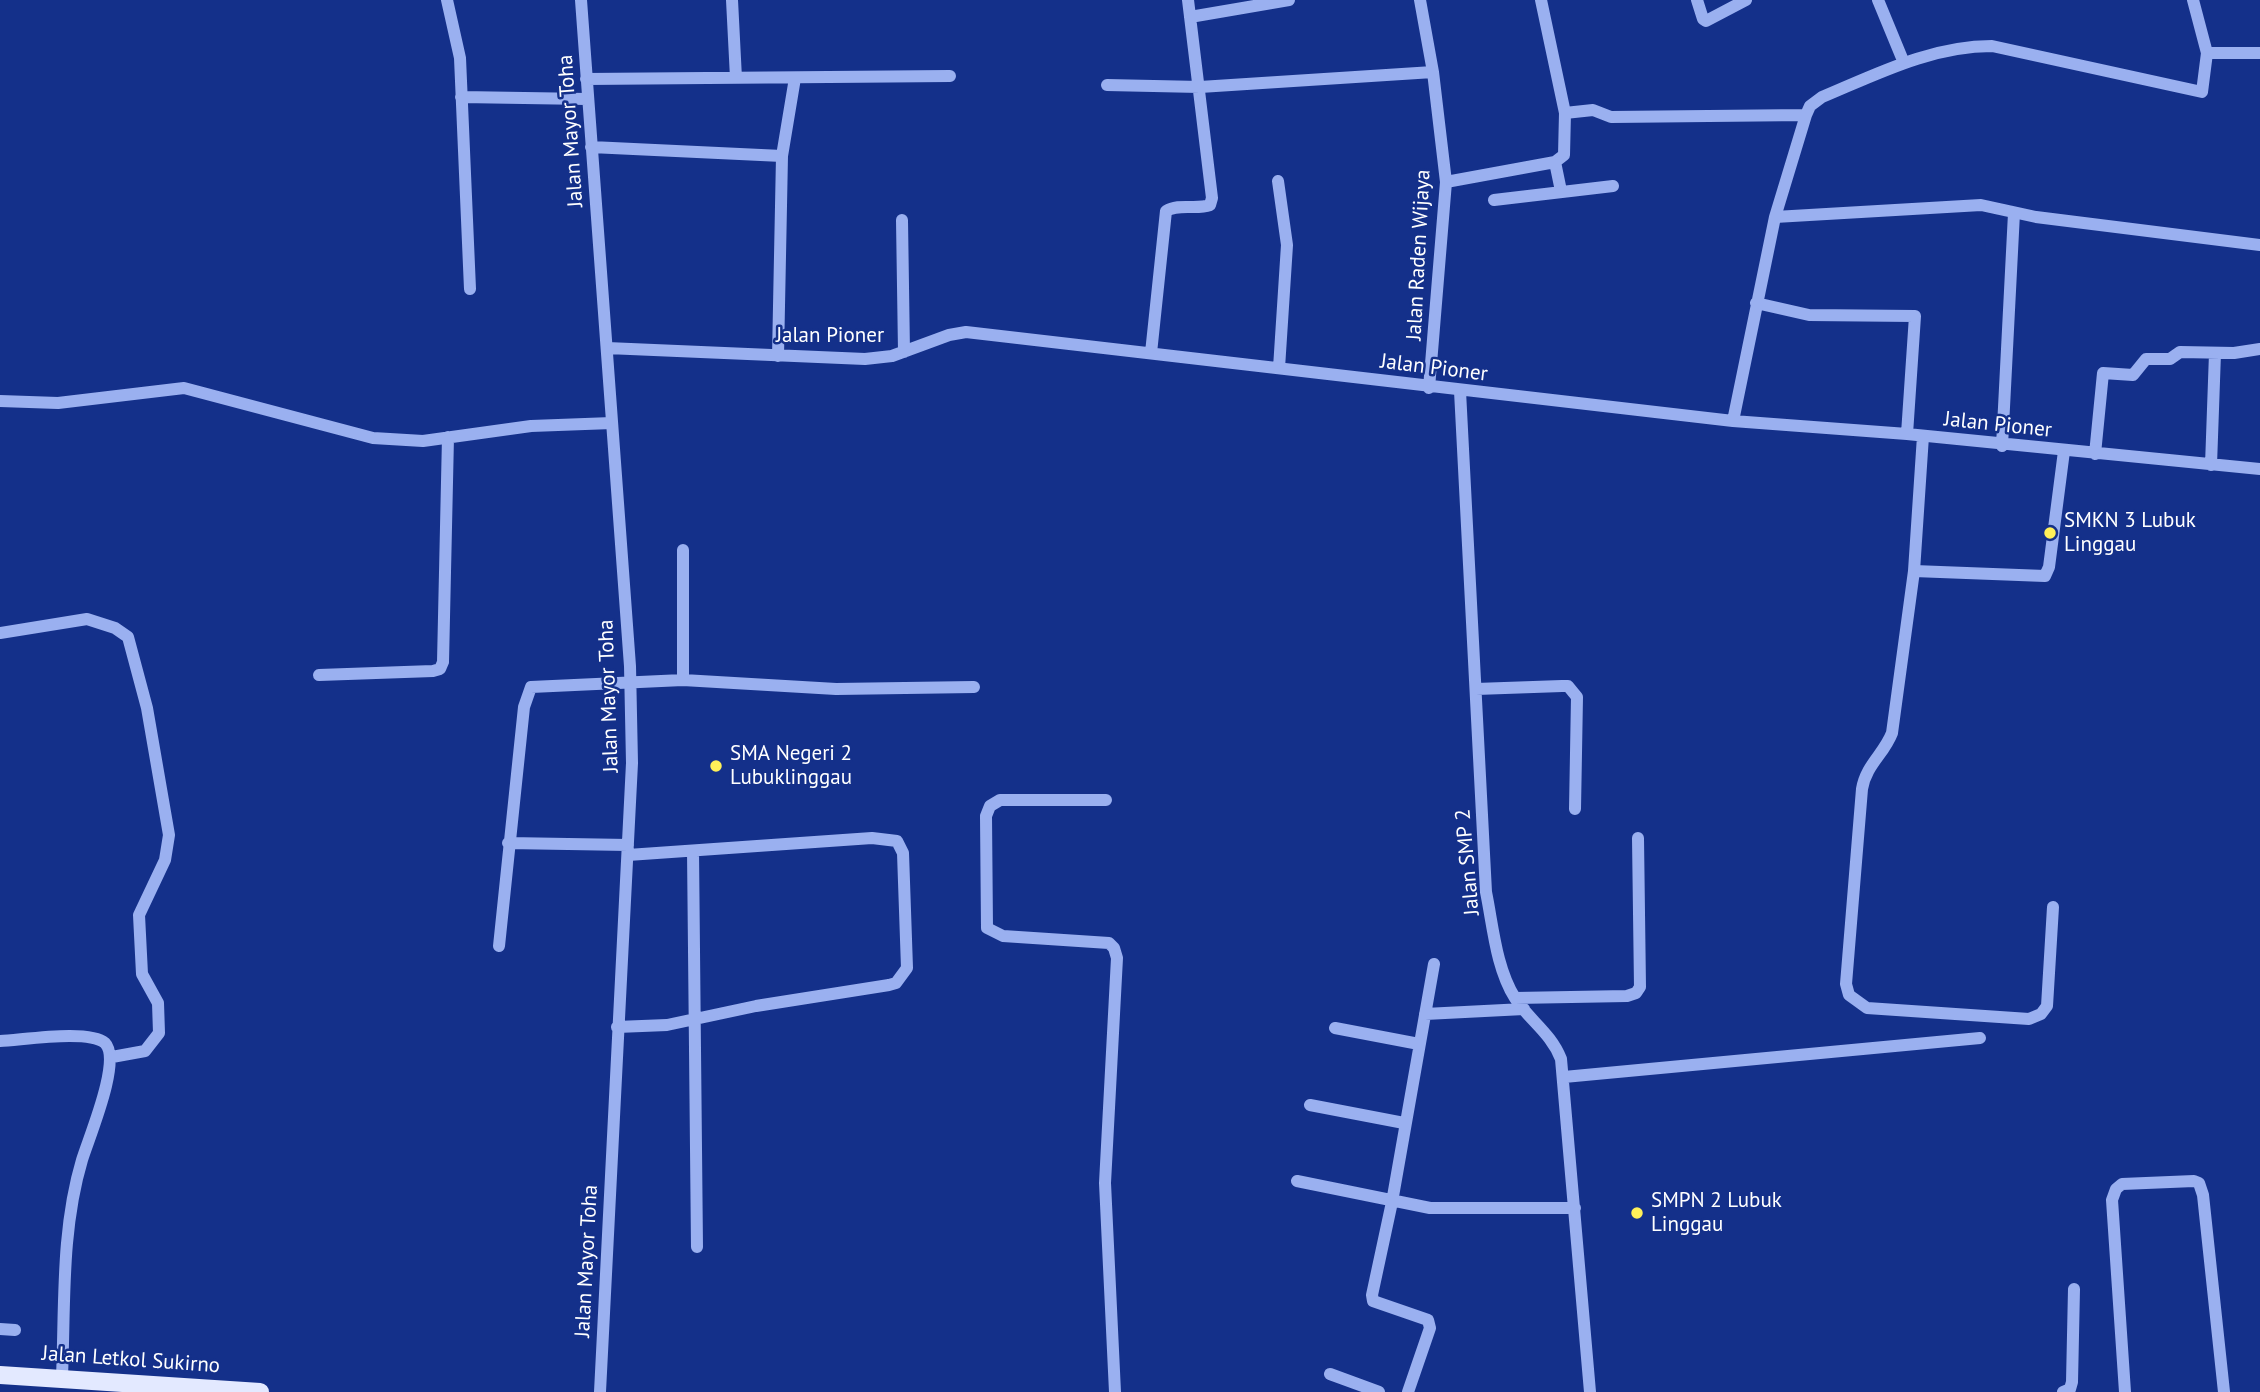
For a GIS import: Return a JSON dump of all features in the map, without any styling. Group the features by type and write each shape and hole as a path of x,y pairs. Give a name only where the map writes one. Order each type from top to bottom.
{"main road":[{"name":"Jalan Letkol Sukirno","path":"0,1375 62,1377 132,1387 260,1392"}],"street":[{"path":"447,0 460,58 470,289"},
{"name":"Jalan Mayor Toha","path":"581,0 630,681 632,763 600,1392"},
{"path":"732,0 736,78"},
{"path":"1151,353 1166,211 1172,208 1205,207 1210,205 1212,198 1188,0"},
{"path":"1190,18 1289,0"},
{"name":"Jalan Raden Wijaya","path":"1420,0 1433,72 1446,182 1429,388"},
{"path":"1446,182 1555,162 1564,155 1567,144 1565,113 1541,0"},
{"path":"1697,0 1706,21 1746,0"},
{"path":"1878,0 1905,63"},
{"path":"1734,421 1756,303 1776,217 1810,106 1822,97 1905,63 1951,48 1992,46 2202,92 2207,53 2193,0"},
{"path":"2207,53 2260,53"},
{"path":"1107,85 1200,87 1433,72"},
{"path":"586,79 950,76"},
{"path":"778,356 782,156 795,78"},
{"path":"461,97 587,99"},
{"path":"1565,113 1593,110 1611,117 1806,115"},
{"path":"591,147 782,156"},
{"path":"1555,162 1560,191"},
{"path":"1278,181 1287,245 1279,368"},
{"path":"1494,200 1613,186"},
{"path":"1776,217 1981,205 2014,213 2218,241 2260,244"},
{"path":"2003,446 2014,213"},
{"path":"902,220 904,352"},
{"path":"1756,303 1809,315 1915,316 1907,434"},
{"name":"Jalan Pioner","path":"607,348 865,359 904,352 949,335 966,332 1429,388 1734,421 1907,434 2003,446 2260,469"},
{"path":"2095,454 2104,373 2133,375 2146,359 2169,359 2180,352 2215,353 2260,349"},
{"path":"2211,466 2215,353"},
{"path":"0,401 58,403 184,388 373,438 404,442 531,426 612,423"},
{"name":"Jalan SMP 2","path":"1460,391 1486,892 1503,969 1515,998 1556,1046 1564,1077 1590,1392"},
{"path":"1923,436 1914,571 1892,733 1888,744 1864,775 1861,789 1846,984 1849,995 1867,1008 2029,1019 2040,1014 2046,1006 2053,906"},
{"path":"319,675 440,669 443,662 448,437"},
{"path":"1914,571 2045,576 2049,567 2064,451"},
{"path":"683,551 683,680"},
{"path":"0,633 87,620 115,628 128,637 147,708 169,835 165,860 139,915 142,974 158,1003 159,1033 145,1051 112,1057"},
{"path":"499,946 508,843 527,693 537,685 683,680 836,689 974,687"},
{"path":"1476,689 1562,685 1573,691 1577,697 1575,809"},
{"path":"1105,800 1000,800 990,807 986,817 987,928 1003,936 1109,943 1117,958 1105,1183 1115,1392"},
{"path":"508,843 693,851 872,838 897,841 903,853 906,968 896,983 667,1025 617,1027"},
{"path":"1515,998 1627,996 1636,993 1640,987 1638,838"},
{"path":"693,851 697,1019 697,1247"},
{"path":"1408,1392 1430,1328 1428,1320 1373,1301 1372,1295 1392,1202 1434,964"},
{"path":"1425,1014 1524,1009"},
{"path":"1335,1028 1419,1044"},
{"path":"0,1041 93,1036 106,1045 112,1057 109,1079 74,1188 68,1223 62,1377"},
{"path":"1564,1077 1980,1038"},
{"path":"1310,1105 1404,1123"},
{"path":"1297,1181 1392,1202 1460,1209 1575,1208"},
{"path":"2125,1392 2112,1200 2116,1189 2122,1184 2194,1181 2199,1183 2203,1195 2224,1392"},
{"path":"2063,1392 2070,1389 2072,1382 2074,1289"},
{"path":"0,1329 15,1330"},
{"path":"1330,1374 1379,1392"}],"place":[{"name":"SMKN 3 Lubuk Linggau","path":"2050,533"},
{"name":"SMA Negeri 2 Lubuklinggau","path":"716,766"},
{"name":"SMPN 2 Lubuk Linggau","path":"1637,1213"}]}
